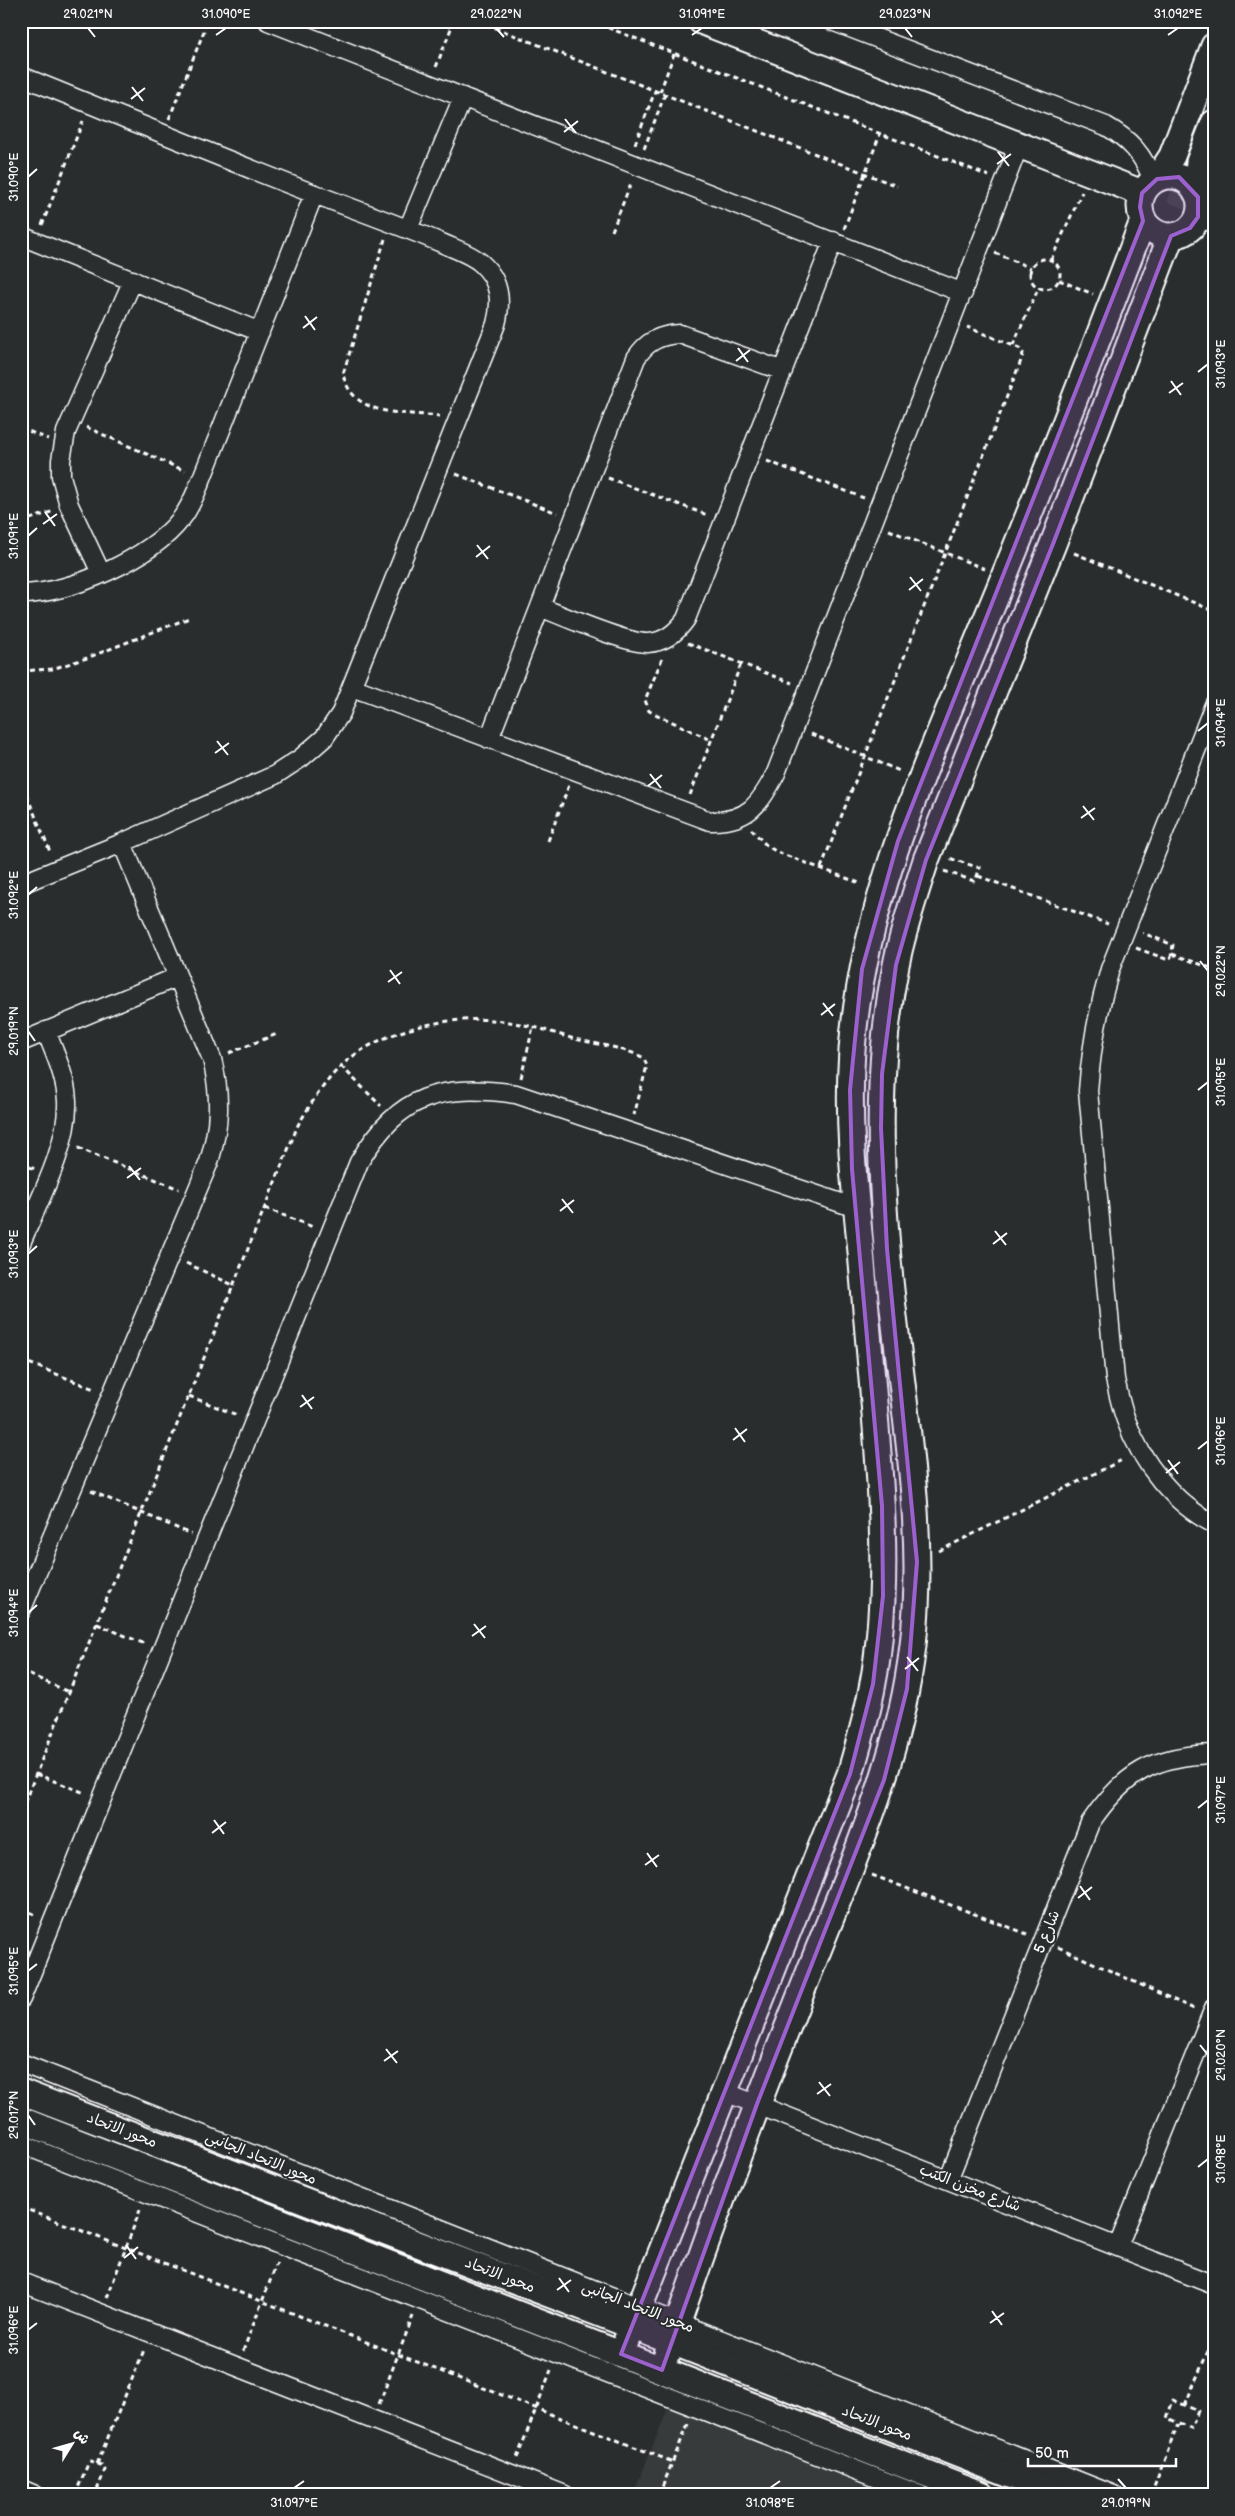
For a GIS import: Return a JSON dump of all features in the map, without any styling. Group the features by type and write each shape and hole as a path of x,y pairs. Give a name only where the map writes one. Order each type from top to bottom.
{"street":[{"path":"268,21 963,293"},
{"path":"702,21 1091,173 1151,184 1168,176 1179,178 1189,183 1196,192 1206,220 1171,236 1155,232 1144,221 1140,207 1151,184 1172,156 1214,46"},
{"path":"832,21 1106,126 1130,142 1140,154 1151,184"},
{"path":"21,76 314,194 408,228 480,261 492,274 499,290 500,307 496,324 352,687 341,713 324,738 301,758 248,788 122,843 21,884"},
{"path":"408,228 463,97"},
{"path":"1196,192 1199,162 1214,123"},
{"path":"352,687 710,821 733,819 753,808 767,790 809,690 1020,145"},
{"path":"21,594 54,591 100,573 152,546 168,534 192,502 314,194"},
{"path":"621,2354 850,1774 864,1730 873,1684 883,1596 883,1515 850,1130 852,1051 862,969 882,891 921,781 1144,221"},
{"path":"662,2370 757,2104 884,1780 907,1689 914,1633 917,1562 907,1432 887,1249 881,1128 882,1074 887,1019 896,965 909,912 927,858 1053,544 1171,236"},
{"path":"29,239 260,332"},
{"path":"540,607 636,642 648,643 670,636 686,619 783,371 836,242"},
{"path":"100,573 69,505 61,476 63,445 71,420 132,280"},
{"path":"489,739 636,358 643,347 654,339 667,334 680,334 783,371"},
{"path":"1214,704 1123,933 1098,1009 1091,1050 1088,1091 1115,1379 1126,1420 1140,1451 1160,1479 1184,1503 1214,1524"},
{"path":"21,1611 170,1255 217,1134 220,1109 218,1084 212,1059 122,843"},
{"path":"21,1042 176,976"},
{"path":"21,1243 61,1141 66,1121 67,1101 64,1081 46,1032"},
{"path":"21,1999 359,1162 374,1136 392,1117 421,1099 449,1090 480,1089 516,1094 856,1208"},
{"name":"شارع 5","path":"948,2180 1090,1823 1107,1797 1131,1776 1158,1762 1189,1754 1214,1754"},
{"path":"1118,2246 1214,2008"},
{"name":"محور الاتحاد الجانبى","path":"21,2064 636,2317"},
{"name":"محور الاتحاد","path":"21,2092 636,2317 1050,2493"},
{"name":"شارع مخزن الكتب","path":"725,2092 1214,2284"},
{"name":"محور الاتحاد","path":"21,2120 981,2495"},
{"path":"21,2144 920,2495"},
{"path":"21,2282 511,2474 530,2488 565,2495"},
{"name":"محور الاتحاد الجانبى","path":"674,2332 1114,2495"},
{"path":"21,2490 35,2495"}],"path":[{"path":"164,134 208,21"},
{"path":"429,84 454,21"},
{"path":"478,21 897,186"},
{"path":"591,21 1005,182"},
{"path":"628,161 674,54"},
{"path":"29,239 89,104"},
{"path":"836,242 880,134"},
{"path":"1051,260 1091,173"},
{"path":"390,222 343,374 346,387 364,405 376,409 459,419"},
{"path":"981,246 1031,268"},
{"path":"1040,260 1051,260 1059,268 1059,280 1050,288 1039,287 1031,279 1031,268 1040,260"},
{"path":"1059,280 1112,302"},
{"path":"1013,345 1039,287"},
{"path":"821,868 1022,358 1023,353 1013,345 952,321"},
{"path":"71,420 202,478"},
{"path":"21,428 63,445"},
{"path":"750,454 880,505"},
{"path":"439,467 574,519"},
{"path":"592,472 724,522"},
{"path":"21,522 69,505"},
{"path":"873,523 1004,576"},
{"path":"1053,544 1214,611"},
{"path":"21,671 52,669 87,658 189,618"},
{"path":"712,740 653,715 646,706 646,700 670,636 809,690"},
{"path":"683,812 741,664"},
{"path":"794,727 921,781"},
{"path":"548,841 574,771"},
{"path":"21,789 27,796 57,870"},
{"path":"744,814 753,832 766,846 777,852 882,891"},
{"path":"927,858 978,867 980,870 974,881 927,858"},
{"path":"978,876 1123,933 1171,944 1174,947 1172,954 1169,959 1166,959 1123,933"},
{"path":"1172,954 1214,969"},
{"path":"516,1094 533,1027"},
{"path":"212,1059 277,1034"},
{"path":"341,1066 392,1117"},
{"path":"61,1141 194,1196"},
{"path":"265,1208 330,1234"},
{"path":"170,1255 233,1285"},
{"path":"21,1360 111,1396"},
{"path":"189,1396 254,1422"},
{"path":"917,1562 1140,1451"},
{"path":"74,1484 206,1540"},
{"path":"97,1624 162,1651"},
{"path":"21,1671 69,1692"},
{"path":"36,1774 101,1800"},
{"path":"101,2314 147,2193"},
{"path":"21,2208 536,2407 672,2462"},
{"path":"236,2366 283,2246"},
{"path":"373,2420 419,2299"},
{"path":"97,2464 151,2333"},
{"path":"1185,2404 1214,2337"},
{"path":"511,2474 557,2353"},
{"path":"1173,2400 1185,2404 1198,2412 1190,2428 1178,2424 1168,2420 1166,2415 1173,2400"},
{"path":"659,2495 696,2407"},
{"path":"1151,2495 1178,2424"},
{"path":"75,2495 88,2462 103,2466 105,2470 95,2495"}],"highlighted area":[{"path":"1179,177 1198,197 1198,217 1190,228 1171,236 1053,544 926,860 896,965 882,1074 881,1128 887,1249 917,1562 907,1689 884,1780 757,2104 662,2370 621,2354 850,1774 873,1684 883,1596 882,1506 852,1169 850,1090 862,969 898,841 1143,221 1140,207 1142,193 1157,179"}],"shaded area":[{"path":"1214,83 1214,220 1167,202"},
{"path":"685,2366 1015,2495 633,2495"}]}
